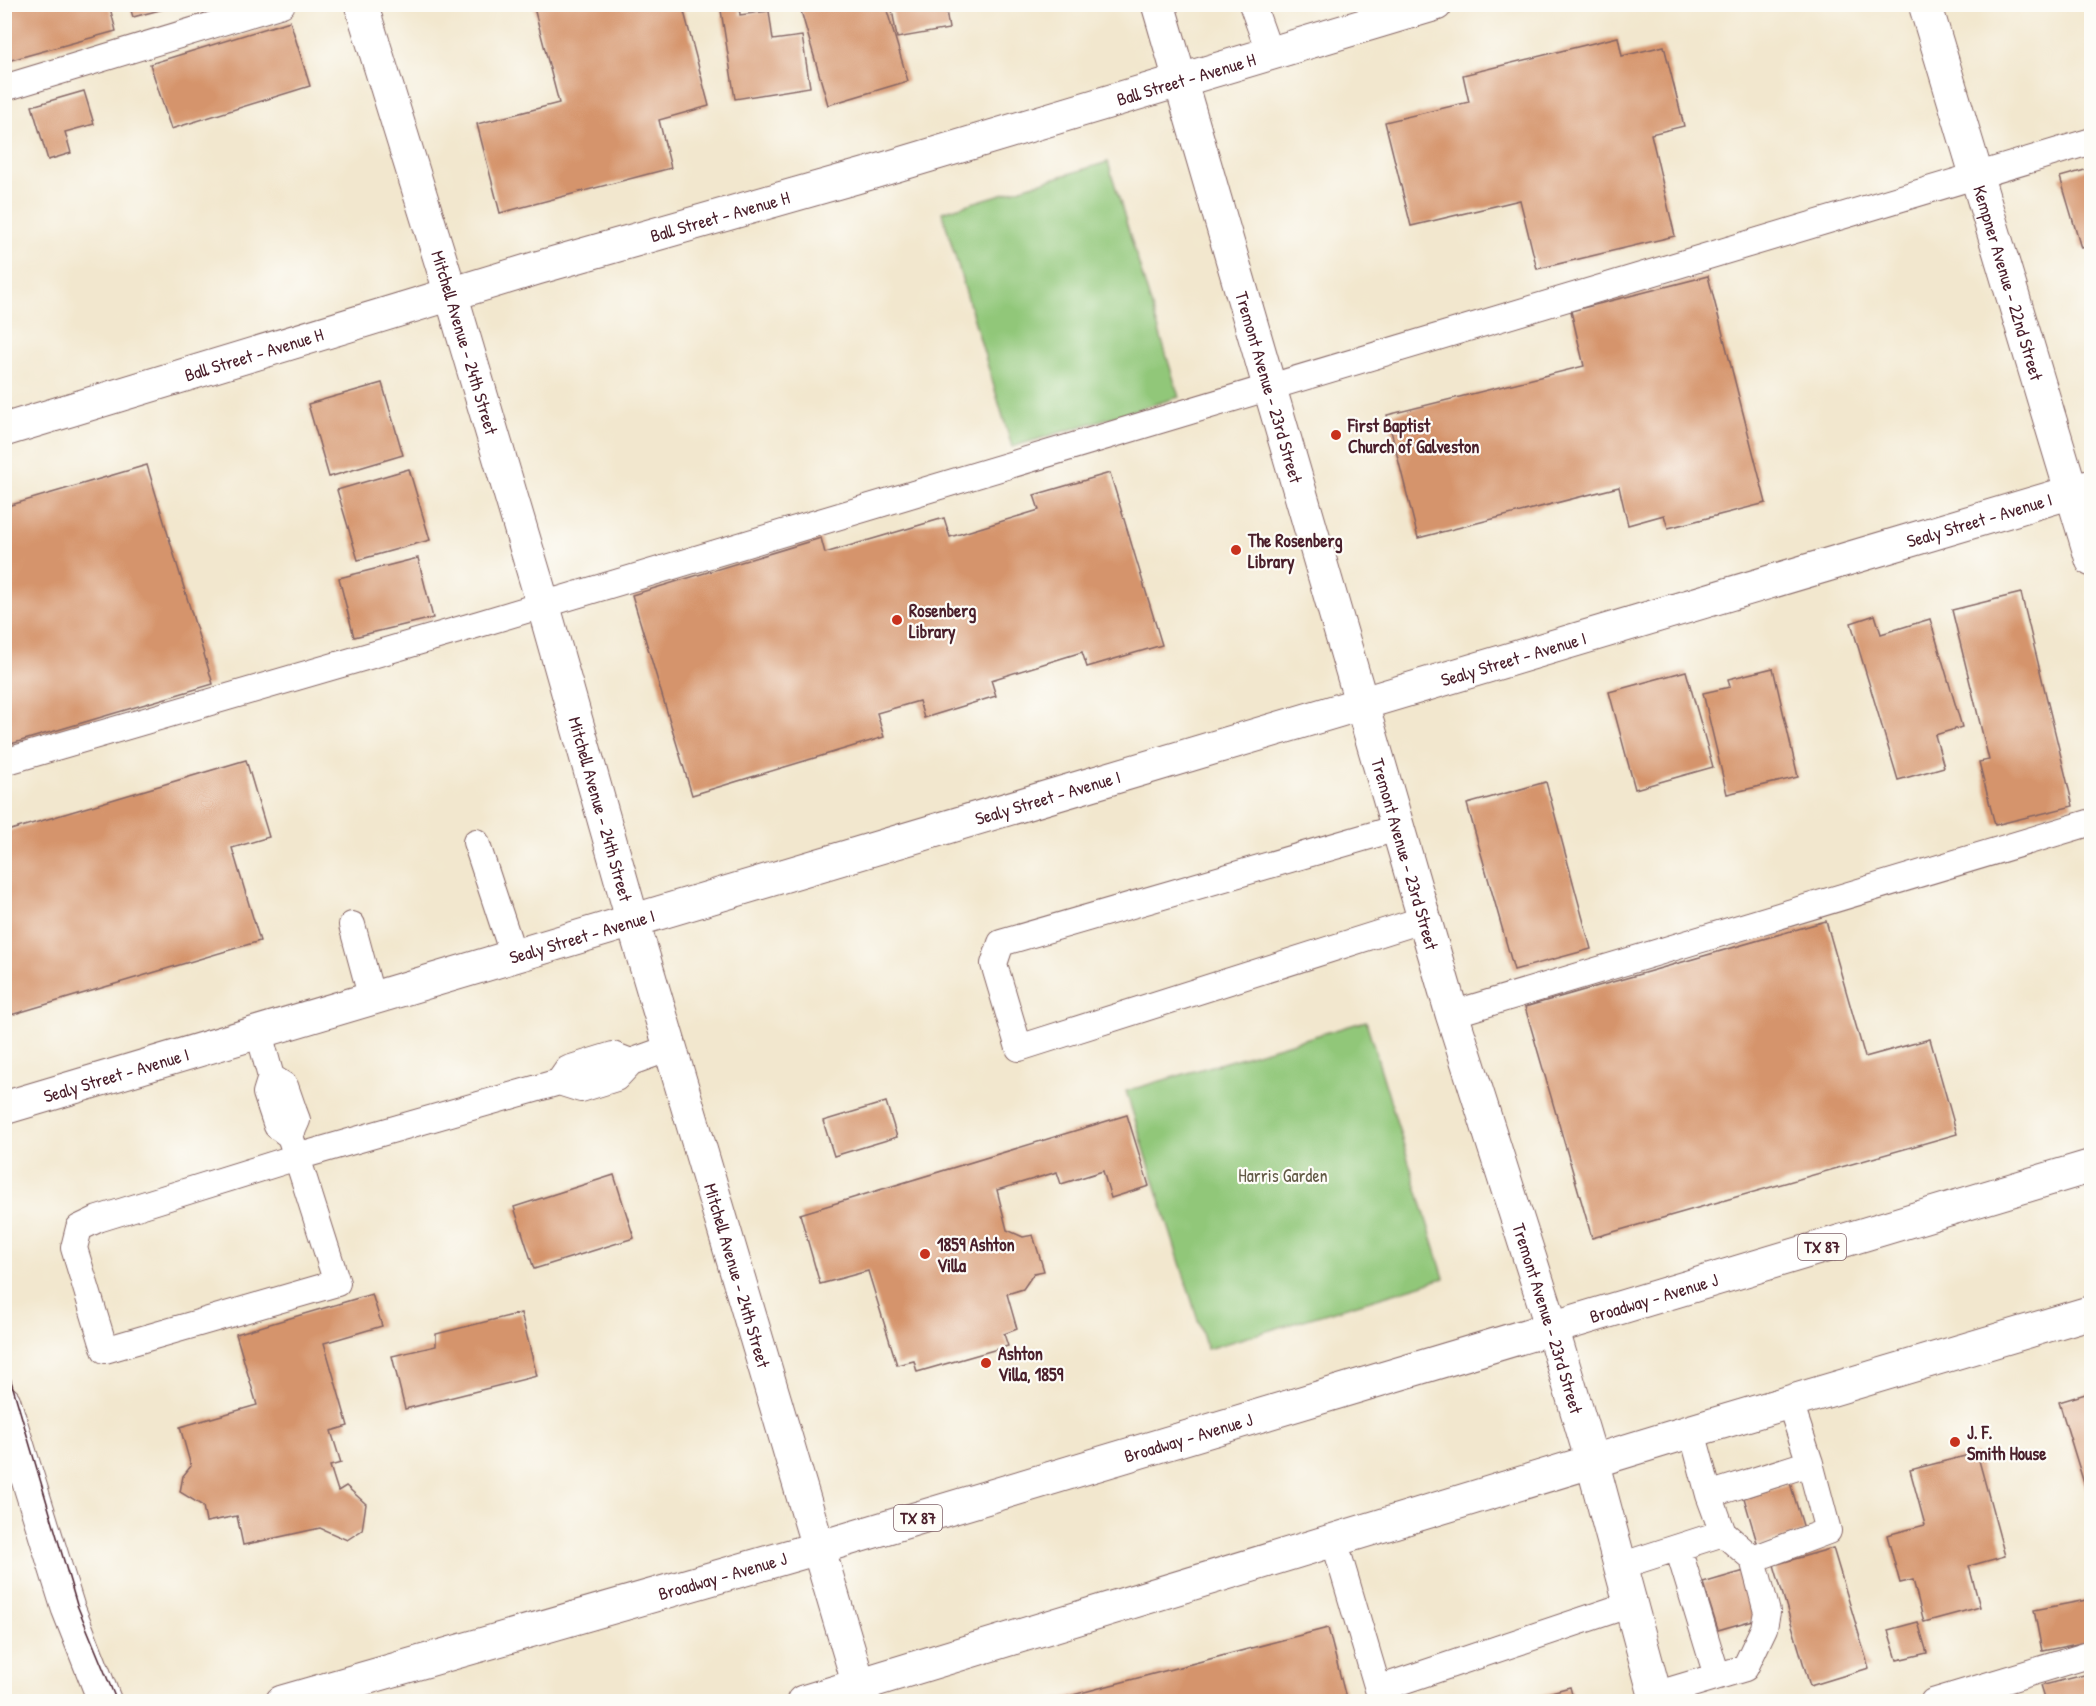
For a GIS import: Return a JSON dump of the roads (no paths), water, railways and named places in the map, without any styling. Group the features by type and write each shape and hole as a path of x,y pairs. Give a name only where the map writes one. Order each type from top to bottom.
{"street":[{"name":"Mitchell Avenue - 24th Street","path":"361,4 451,294 543,604 633,922 862,1693"},
{"name":"Tremont Avenue - 23rd Street","path":"1158,4 1452,1014 1592,1461 1656,1698"},
{"name":"Ball Street - Avenue H","path":"4,430 451,294 878,171 1436,4"},
{"name":"Kempner Avenue - 22nd Street","path":"1925,4 1977,176 2081,489 2091,560"},
{"name":"Sealy Street - Avenue I","path":"4,1108 2081,489"},
{"name":"Broadway - Avenue J","path":"282,1701 818,1548 2091,1166"},
{"path":"803,1701 862,1693 1334,1540 2091,1312"},
{"path":"4,1402 65,1598 105,1701"}],"lane":[{"path":"4,88 282,4"},
{"path":"1252,4 1270,54"},
{"path":"4,762 543,604 2091,141"},
{"path":"1452,1014 2091,822"},
{"path":"1397,828 1001,943 994,964 1019,1048 1425,919"},
{"path":"476,842 514,957"},
{"path":"352,925 372,999"},
{"path":"259,1033 271,1077 285,1086 297,1120 294,1147 337,1283 105,1350 74,1248 80,1228 98,1219 294,1147 559,1082 581,1089 616,1078 631,1062 670,1048"},
{"path":"1753,1559 1828,1531 1810,1463 1790,1403"},
{"path":"1656,1698 1745,1668 1764,1628 1767,1612 1753,1559 1723,1533 1709,1495 1692,1431"},
{"path":"1709,1495 1810,1463"},
{"path":"1620,1566 1723,1533"},
{"path":"1334,1540 1378,1689 1631,1604"},
{"path":"1678,1548 1717,1676"},
{"path":"1933,1701 2091,1654"}],"tram line":[{"path":"4,1357 77,1605 117,1702"}],"place":[{"name":"First Baptist Church of Galveston","path":"1336,435"},
{"name":"The Rosenberg Library","path":"1236,550"},
{"name":"Rosenberg Library","path":"897,620"},
{"name":"1859 Ashton Villa","path":"925,1254"},
{"name":"Ashton Villa, 1859","path":"986,1363"},
{"name":"J. F. Smith House","path":"1955,1442"}],"park label":[{"name":"Harris Garden","path":"1283,1175"}]}
